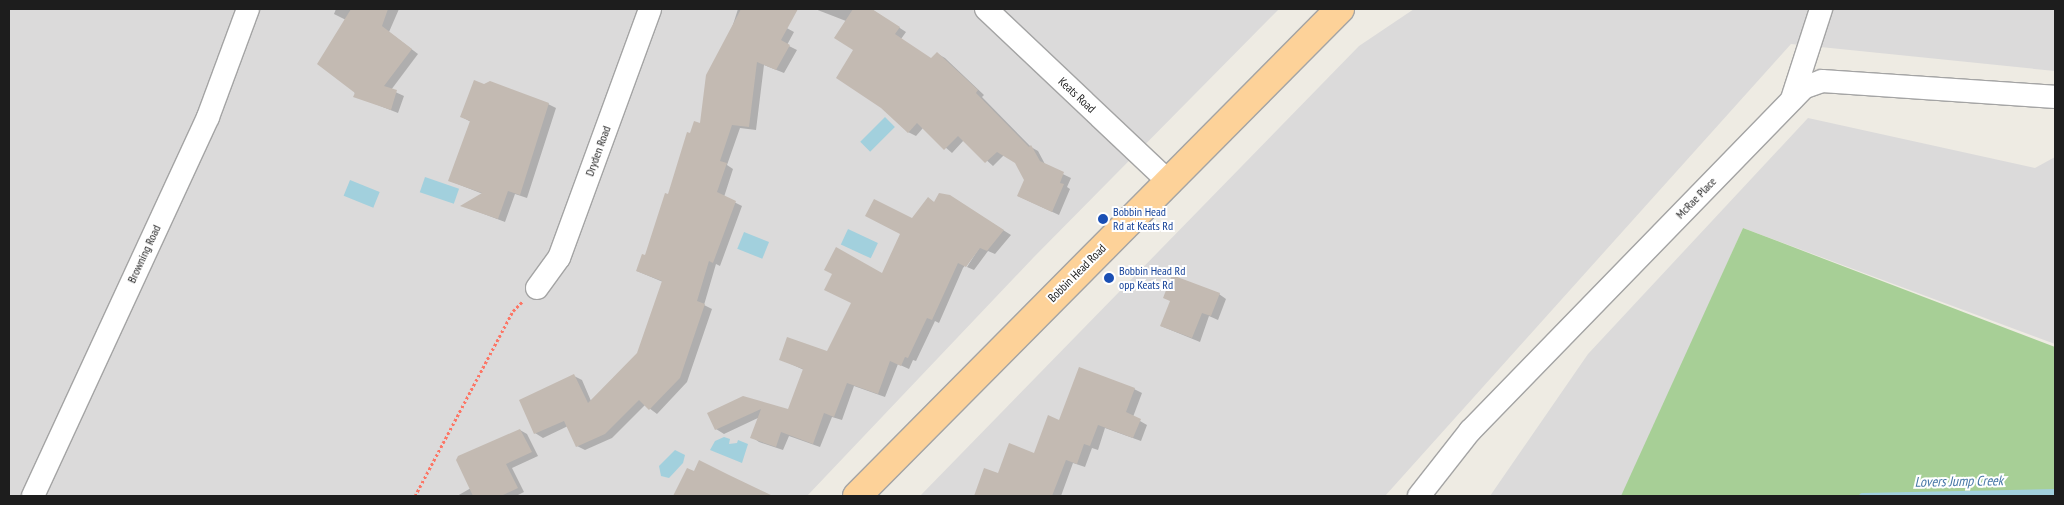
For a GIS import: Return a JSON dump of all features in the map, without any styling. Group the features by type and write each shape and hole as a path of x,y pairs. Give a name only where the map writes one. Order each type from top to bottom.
{"main road":[{"name":"Bobbin Head Road","path":"857,496 1340,9"}],"street":[{"name":"Browning Road","path":"33,496 208,117 248,9"},
{"name":"Dryden Road","path":"537,288 559,258 650,9"},
{"name":"Keats Road","path":"986,9 1168,181"},
{"path":"1792,99 1821,9"},
{"name":"McRae Place","path":"1419,496 1470,431 1805,86 1822,81 2055,97"}],"path":[{"path":"415,496 513,311 537,288"}],"shaded area":[{"path":"9,9 1279,9 1033,258 807,496 9,496"},
{"path":"1414,9 2055,9 2055,71 1791,44 1385,496 920,496 1359,46"},
{"path":"1808,118 2035,168 2055,157 2055,344 1743,228 1624,496 1490,496 1588,354"}],"green space":[{"path":"1743,228 2055,347 2055,496 1621,496"}],"water":[{"path":"885,117 895,127 870,152 860,142"},
{"path":"425,177 459,189 454,204 420,192"},
{"path":"350,180 380,192 373,208 344,196"},
{"path":"848,229 878,243 871,258 841,244"},
{"path":"744,232 769,242 762,259 737,249"},
{"path":"724,437 730,439 729,444 737,443 738,440 748,444 742,463 710,450 715,441"},
{"path":"675,450 685,455 683,463 669,478 661,476 659,466"}],"building":[{"path":"351,9 388,9 382,26 412,49 384,86 397,90 391,110 353,97 355,93 317,64"},
{"path":"741,9 798,9 781,40 790,45 776,70 757,62 749,127 732,125 720,161 727,163 717,192 736,201 713,263 709,261 697,301 705,304 680,378 649,410 639,400 605,434 576,447 564,421 534,434 519,400 574,374 588,403 637,353 662,281 636,271 642,254 645,255 665,193 668,194 687,132 690,133 694,121 700,123 706,75"},
{"path":"853,9 872,9 900,27 895,34 931,58 937,52 978,90 976,93 1029,147 1031,145 1040,161 1064,172 1060,183 1064,184 1052,212 1017,196 1024,180 1015,163 997,152 985,163 958,136 944,150 917,123 908,133 881,108 836,78 853,50 834,38"},
{"path":"474,80 484,84 490,81 549,103 520,195 508,191 498,219 460,206 482,193 448,181 470,121 460,117"},
{"path":"939,193 950,195 1004,230 987,251 980,248 966,267 958,263 932,320 927,318 908,358 905,357 901,366 890,361 878,394 847,383 834,417 824,413 813,444 781,432 776,447 750,438 761,409 715,430 707,413 743,396 788,409 803,369 779,360 787,337 827,351 851,303 824,290 832,274 824,270 836,247 882,273 900,234 865,216 874,199 912,218 928,197 934,202"},
{"path":"1172,275 1220,293 1211,316 1202,313 1192,338 1160,326 1170,301 1163,298"},
{"path":"1079,367 1135,388 1126,412 1141,419 1133,438 1098,425 1090,446 1084,444 1077,464 1066,460 1052,496 974,496 984,468 998,473 1009,443 1034,453 1048,415 1059,420"},
{"path":"520,429 532,452 506,464 518,488 501,496 473,496 456,460 458,456"},
{"path":"699,460 773,496 673,496 687,468 694,471"}],"waterway":[{"name":"Lovers Jump Creek","path":"1862,496 2055,492"}],"place":[{"name":"Bobbin Head Rd at Keats Rd","path":"1103,219"},
{"name":"Bobbin Head Rd opp Keats Rd","path":"1109,278"}]}
